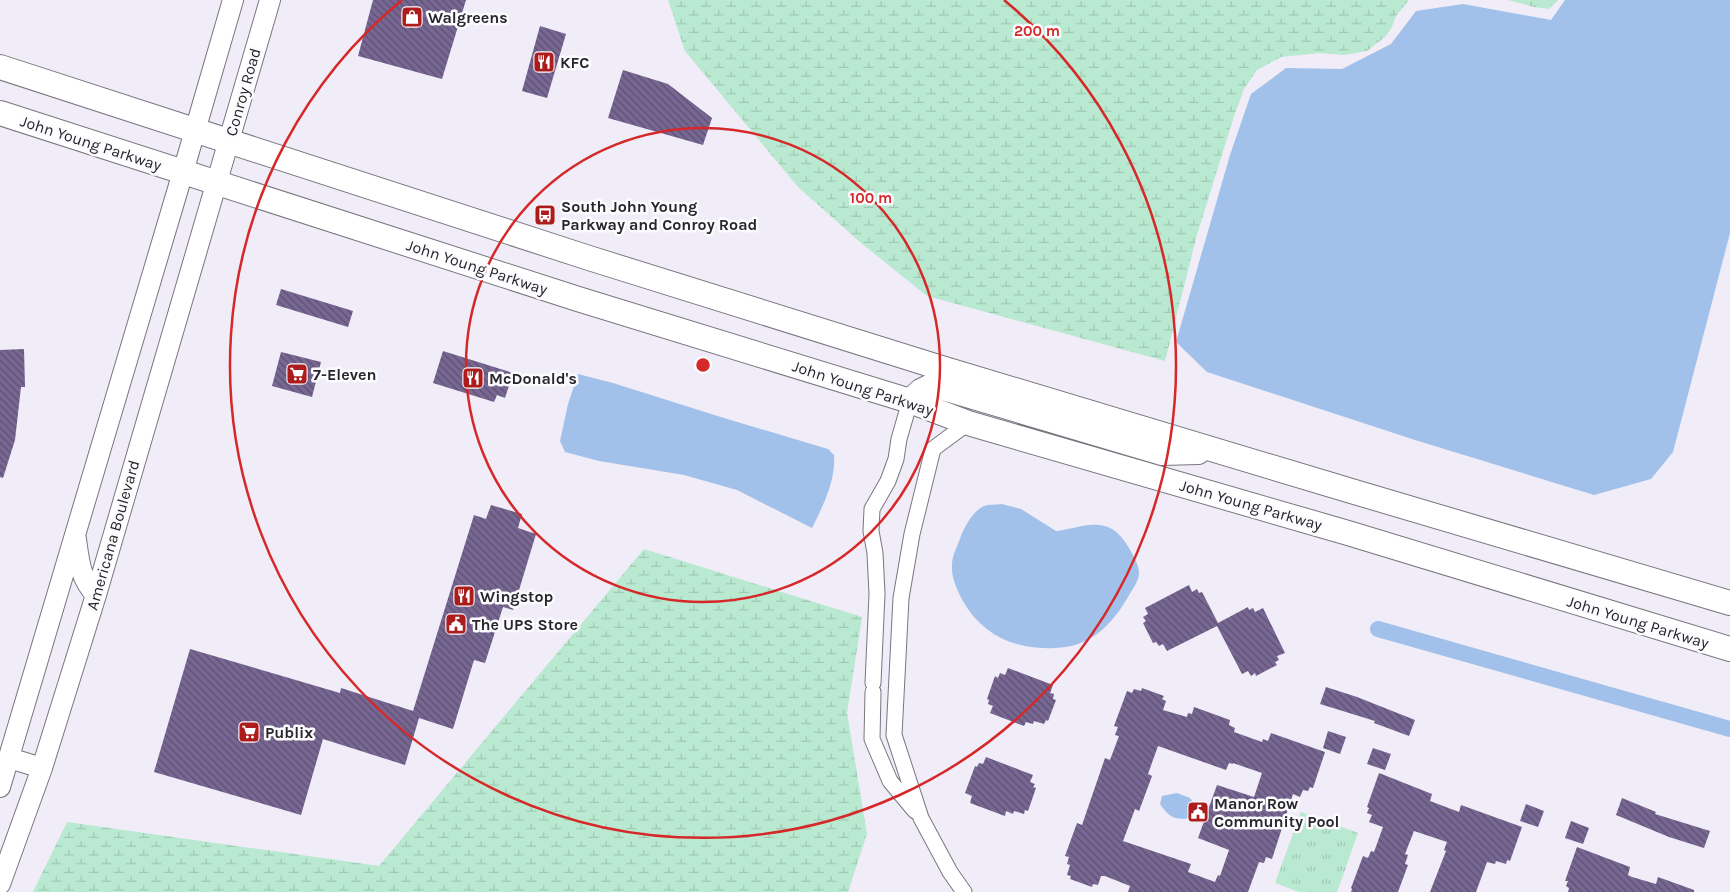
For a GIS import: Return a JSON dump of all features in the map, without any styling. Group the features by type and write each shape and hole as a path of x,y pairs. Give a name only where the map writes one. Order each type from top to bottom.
{"highway":[{"path":"0,68 589,258 938,367 1730,603"},
{"name":"John Young Parkway","path":"0,113 578,299 910,401 968,423 1348,533 1730,649"},
{"path":"837,378 855,378 909,386 938,367"},
{"path":"910,401 921,391 933,385 1162,453 1218,451"}],"main road":[{"path":"0,787 233,0"},
{"name":"Conroy Road","path":"216,183 270,0"},
{"name":"Americana Boulevard","path":"0,884 42,768 96,595 216,183"},
{"path":"76,532 80,569 88,587 96,595"},
{"path":"9,758 42,768"}],"street":[{"path":"910,401 888,481 872,509 871,531 875,553 878,594 872,739 890,781 921,818"},
{"path":"964,892 950,872 921,818 894,735 901,598 912,534 933,449 968,423"}],"green space":[{"path":"668,0 1409,0 1396,16 1386,36 1367,51 1344,55 1319,53 1281,57 1257,70 1244,89 1197,235 1165,361 927,296 861,243 798,187 685,51"},
{"path":"1508,0 1558,0 1549,9"},
{"path":"644,549 862,617 847,713 867,834 848,892 33,892 67,822 379,866"},
{"path":"1301,812 1358,833 1337,892 1299,892 1275,883"}],"water":[{"path":"1565,0 1730,0 1730,233 1673,452 1651,479 1594,495 1415,440 1207,372 1176,342 1230,155 1251,94 1286,68 1342,69 1391,44 1416,11 1463,4 1551,20"},
{"path":"578,374 828,449 834,455 833,474 824,502 812,528 737,490 684,475 599,461 565,452 560,441 568,404"},
{"path":"1002,504 1021,509 1056,531 1099,525 1112,529 1124,540 1137,563 1139,570 1138,579 1107,626 1079,644 1067,647 1040,648 1013,643 1001,638 980,623 971,613 963,601 952,574 952,561 955,550 967,523 980,508 988,505"},
{"path":"1177,793 1190,798 1198,810 1195,817 1174,818 1160,804 1162,796"}],"building":[{"path":"373,0 466,0 442,79 358,56"},
{"name":"KFC","path":"540,26 566,34 547,98 522,91"},
{"path":"623,70 668,84 712,118 703,145 608,118"},
{"path":"281,289 353,311 348,327 276,305"},
{"path":"24,349 25,387 21,387 15,440 3,478 0,477 0,350"},
{"name":"McDonald's","path":"443,351 513,373 505,398 497,395 494,402 433,383"},
{"name":"7-Eleven","path":"281,352 321,362 312,397 272,386"},
{"path":"491,505 522,514 518,528 536,534 513,610 503,607 485,663 474,660 453,729 419,718 405,765 323,739 301,815 154,772 190,649 340,693 341,688 413,711 474,515 486,519"},
{"path":"1189,585 1192,592 1197,589 1199,593 1202,592 1218,623 1248,607 1249,610 1253,608 1255,612 1263,608 1285,653 1277,656 1279,660 1275,662 1277,665 1256,676 1255,673 1251,676 1248,671 1242,674 1217,626 1167,651 1163,644 1159,646 1156,642 1153,643 1143,623 1146,621 1143,617 1148,614 1145,608"},
{"path":"1008,668 1053,685 1050,693 1054,694 1053,699 1056,700 1048,721 1046,720 1044,724 1034,721 1033,724 1026,722 1024,726 990,713 993,706 988,704 989,700 987,699 995,676 998,678 1000,673 1005,675"},
{"path":"1326,687 1415,720 1409,736 1374,723 1375,721 1320,704"},
{"path":"1142,688 1164,696 1162,699 1166,701 1163,710 1187,717 1188,713 1192,714 1194,707 1230,720 1229,725 1235,728 1234,732 1262,742 1263,739 1268,741 1271,733 1325,752 1313,788 1310,787 1308,791 1303,790 1300,797 1293,794 1272,859 1266,857 1264,863 1259,862 1248,892 1128,892 1130,886 1105,876 1101,876 1098,885 1093,884 1092,887 1070,879 1071,876 1067,875 1070,865 1067,864 1069,857 1065,856 1077,823 1082,825 1105,758 1110,760 1119,736 1115,735 1118,727 1114,726 1127,691 1132,693 1134,689 1141,691","holes":["1158,746 1226,770 1229,763 1233,763 1262,773 1254,797 1217,785 1198,838 1229,850 1220,876 1218,875 1215,882 1188,872 1191,864 1123,841 1135,809 1139,811 1152,776 1148,774"]},
{"path":"1328,731 1346,737 1340,754 1323,748"},
{"path":"1373,748 1391,754 1385,770 1367,764"},
{"path":"986,757 1033,775 1030,782 1035,784 1033,787 1036,788 1028,811 1025,810 1024,814 1014,811 1013,814 1006,811 1005,816 970,803 972,796 965,793 975,766 977,767 979,763 983,764"},
{"path":"1379,773 1432,794 1430,801 1459,812 1461,805 1522,827 1510,861 1507,860 1506,864 1496,861 1495,864 1487,862 1476,892 1430,892 1446,851 1444,850 1447,842 1414,831 1405,854 1408,855 1405,864 1408,865 1398,892 1351,892 1363,856 1368,858 1371,851 1374,852 1383,827 1369,822 1372,815 1367,813 1369,808 1367,807"},
{"path":"1622,798 1656,812 1655,814 1710,831 1704,848 1669,837 1616,815"},
{"path":"1526,804 1544,811 1538,827 1520,821"},
{"path":"1571,821 1589,828 1583,844 1565,838"},
{"path":"1577,847 1630,867 1628,875 1632,877 1656,884 1658,877 1694,890 1694,892 1568,892 1569,888 1566,886 1568,881 1565,881"}],"waterway":[{"path":"1378,629 1730,729"}],"place":[{"name":"Walgreens","path":"412,17"},
{"name":"KFC","path":"544,62"},
{"name":"South John Young Parkway and Conroy Road","path":"545,215"},
{"name":"7-Eleven","path":"297,374"},
{"name":"McDonald's","path":"473,378"},
{"name":"Wingstop","path":"464,596"},
{"name":"The UPS Store","path":"456,624"},
{"name":"Publix","path":"249,732"},
{"name":"Manor Row Community Pool","path":"1198,812"}]}
